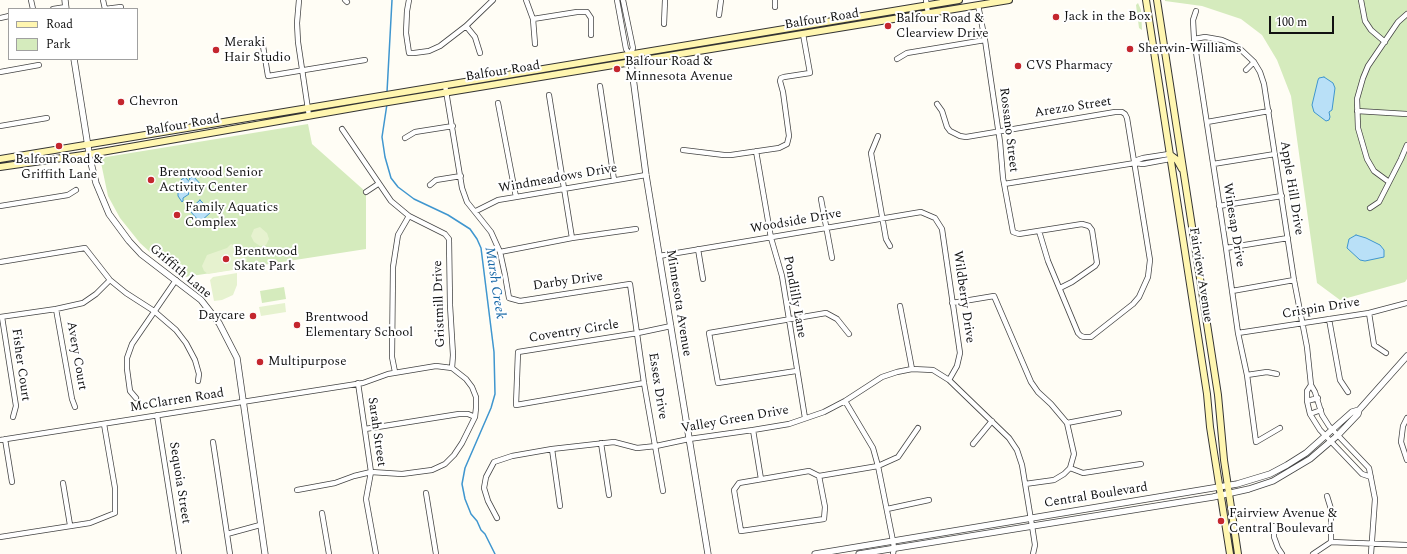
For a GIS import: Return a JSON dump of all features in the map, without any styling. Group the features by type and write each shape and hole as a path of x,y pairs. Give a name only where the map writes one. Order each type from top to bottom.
{"main road":[{"name":"Balfour Road","path":"0,159 630,55 926,2 959,0"},
{"name":"Balfour Road","path":"0,167 90,154 394,101 1009,0"},
{"name":"Fairview Avenue","path":"1146,0 1207,394 1210,427 1230,554"},
{"name":"Fairview Avenue","path":"1157,0 1218,395 1224,460 1238,554"},
{"path":"1156,61 1160,62 1164,66 1169,97 1173,102"},
{"path":"1170,157 1177,160 1185,178"}],"street":[{"path":"65,0 66,8"},
{"path":"299,0 297,23 298,42 309,116"},
{"path":"409,0 406,33 409,52 429,51 440,46 466,26 494,0"},
{"path":"526,0 533,19 535,44"},
{"path":"617,0 626,50 630,55 633,48 623,0"},
{"path":"664,24 665,0"},
{"path":"719,14 721,0"},
{"path":"775,0 775,7"},
{"path":"1360,0 1365,21 1371,30 1385,42"},
{"path":"926,2 928,14"},
{"name":"Rossano Street","path":"978,5 985,40 1004,184 1013,232 1015,234 1019,234 1038,231"},
{"path":"110,8 121,6"},
{"name":"Winesap Drive","path":"1196,11 1193,20 1194,39 1212,164 1256,442 1280,428"},
{"path":"533,19 577,12 587,12 591,18 591,35"},
{"path":"1389,182 1374,170 1368,159 1358,128 1357,99 1362,78 1376,54 1398,22 1407,14"},
{"path":"466,26 475,37 480,53"},
{"path":"683,150 724,155 784,147 789,140 789,136 783,92 780,82 781,78 784,77 810,73 803,34"},
{"name":"Apple Hill Drive","path":"1194,39 1205,37 1222,40 1238,47 1254,62 1260,72 1269,111 1294,280 1303,323 1310,386 1318,398 1322,415 1329,426 1369,468 1375,498 1371,554"},
{"path":"897,59 907,53 985,40"},
{"path":"263,46 268,76 365,60"},
{"name":"Minnesota Avenue","path":"630,55 646,175 708,554"},
{"name":"Griffith Lane","path":"74,60 96,183 109,214 129,241 141,254 201,300 219,323 237,358 265,554"},
{"path":"1246,70 1254,62"},
{"path":"0,72 39,65"},
{"path":"445,85 453,126 462,188 468,202 491,232 500,252 572,238 636,229"},
{"path":"600,86 614,180"},
{"path":"549,95 572,238"},
{"path":"498,103 516,196"},
{"path":"937,104 942,111 947,127 956,135 966,137 998,131"},
{"path":"1207,122 1269,111"},
{"path":"1357,111 1407,114"},
{"name":"Arezzo Street","path":"998,131 1122,112 1127,118 1134,162"},
{"path":"0,126 47,118"},
{"path":"404,138 415,132 453,126"},
{"path":"342,129 391,201 409,216 398,235 393,267 392,357 395,372"},
{"path":"878,136 871,153 886,239 890,246"},
{"path":"1370,208 1379,202 1407,145"},
{"name":"Pondlilly Lane","path":"756,151 771,238 782,276 796,371 805,418"},
{"path":"1212,164 1275,154"},
{"path":"1004,184 1134,162 1144,158 1170,157"},
{"path":"1060,288 1072,282 1097,263 1092,230 1089,226 1082,224 1038,231 1048,261 1078,333 1084,337 1093,335 1133,304 1139,297 1148,277 1150,260 1134,162"},
{"name":"Windmeadows Drive","path":"476,211 498,200 516,196 646,175"},
{"path":"430,185 436,180 461,176"},
{"path":"366,192 378,184"},
{"path":"0,206 68,195 76,190"},
{"path":"1219,206 1282,196"},
{"path":"821,199 832,258"},
{"name":"Woodside Drive","path":"659,256 921,212 935,218"},
{"name":"Gristmill Drive","path":"409,216 445,234 449,239 450,305 453,355 452,368"},
{"name":"Wildberry Drive","path":"935,218 942,229 960,353 957,366 949,380"},
{"path":"1226,248 1288,238"},
{"path":"0,262 85,248 110,280 167,321 186,343 195,360 199,374 198,381"},
{"path":"698,249 704,279"},
{"name":"Darby Drive","path":"500,252 509,298 520,301 630,284"},
{"path":"1,317 56,309 84,303 96,294 110,280"},
{"path":"136,398 130,391 127,358 132,344 176,280"},
{"path":"1232,291 1294,280"},
{"name":"Essex Drive","path":"630,284 644,383 663,492"},
{"path":"952,303 994,296 1031,382 1038,392 1052,404 1067,423 1074,454 1070,468 1054,480 1025,484"},
{"name":"Crispin Drive","path":"1238,333 1368,313 1407,302"},
{"path":"900,306 912,369"},
{"name":"Avery Court","path":"56,309 72,399 75,407"},
{"path":"796,371 718,383 709,333 826,313 838,319 849,334"},
{"path":"1368,313 1374,345 1386,353"},
{"name":"Fisher Court","path":"1,317 16,406 14,417"},
{"path":"1328,319 1340,380 1348,392"},
{"name":"Coventry Circle","path":"644,383 516,405 518,352 638,333 671,326"},
{"name":"Central Boulevard","path":"859,554 893,551 1032,526 1229,494 1273,481 1310,459 1338,435 1358,414 1359,410 1407,356"},
{"name":"McClarren Road","path":"3,439 358,383 395,372 436,366 452,368"},
{"path":"297,490 335,483 371,472 402,474 432,470 445,464 462,444 475,417 476,408 476,397 472,387 466,379 452,368"},
{"name":"Valley Green Drive","path":"497,518 488,501 484,488 486,477 494,462 512,456 552,449 614,442 637,448 656,446 689,439 789,424 824,412 845,401 882,377 912,369 933,370 949,380 1009,438 1017,450 1022,464 1031,518 1034,539 1034,554"},
{"path":"1246,375 1267,372 1277,374"},
{"name":"Sarah Street","path":"358,383 371,472 366,499 376,554"},
{"name":"Apple Hill Drive","path":"1310,386 1307,391 1307,401 1310,414 1330,442 1362,474 1371,477"},
{"path":"1307,401 1318,398"},
{"path":"845,401 873,448 887,509 893,541 893,551 898,554"},
{"path":"1310,414 1321,410"},
{"name":"Central Boulevard","path":"814,554 1112,506 1242,483 1270,474 1306,453 1352,412 1359,410"},
{"path":"1067,423 1119,413"},
{"path":"365,429 459,414 468,414 475,417"},
{"name":"Sequoia Street","path":"157,415 179,554"},
{"path":"1407,418 1403,426 1401,442 1407,460"},
{"path":"973,444 992,421"},
{"path":"0,537 90,523 114,513 115,488 104,424"},
{"path":"820,476 825,507 824,519 741,531 734,490 739,483 809,471 820,476 878,466 898,458 918,428"},
{"path":"753,430 761,479"},
{"path":"3,439 12,482"},
{"path":"213,442 230,554"},
{"path":"601,443 609,495"},
{"path":"552,449 560,506"},
{"path":"1346,457 1353,450"},
{"path":"1354,466 1362,459"},
{"path":"1070,468 1083,473 1141,464"},
{"path":"63,483 70,525"},
{"path":"426,493 436,554"},
{"path":"1327,496 1331,509 1331,542"},
{"path":"887,509 929,500"},
{"path":"322,513 329,554"},
{"path":"227,534 260,525"},
{"path":"1274,526 1274,537 1282,554"},
{"path":"1313,554 1331,542 1407,545"}],"green space":[{"path":"1165,0 1407,0 1407,279 1405,282 1340,300 1317,283 1291,96 1277,60 1262,35 1241,19 1202,6"},
{"path":"1138,3 1141,10 1142,30 1139,28 1136,5"},
{"path":"308,124 312,144 366,192 366,249 185,277 151,253 140,243 120,218 108,196 100,158"},
{"path":"260,227 267,233 269,239 266,245 260,246 254,242 251,236 254,229"},
{"name":"Brentwood Skate Park","path":"231,244 235,246 247,259 245,268 208,274 204,271 202,266 207,255 227,248"},
{"path":"237,273 237,285 233,295 222,300 214,301 210,280 213,277"},
{"path":"284,287 286,299 262,303 260,291"},
{"path":"285,303 286,312 261,316 259,307"}],"water":[{"path":"1324,77 1333,83 1335,88 1332,110 1329,112 1329,120 1326,121 1314,112 1312,105 1318,80 1319,78"},
{"path":"193,176 203,187 199,190 189,179"},
{"path":"185,177 195,188 183,198 182,202 178,196 178,191 181,185 185,189 187,187 181,180"},
{"path":"200,200 211,212 200,222 189,210"},
{"path":"1356,235 1380,245 1384,250 1384,257 1365,261 1360,260 1347,248 1349,239"}],"waterway":[{"name":"Marsh Creek","path":"387,92 392,0"},
{"name":"Marsh Creek","path":"387,104 382,137 385,157 391,178 398,187 414,199 448,215 470,229 481,248 494,352 495,394 491,408 465,468 462,484 465,499 471,514 485,534 495,554"}],"place":[{"name":"Jack in the Box","path":"1056,17"},
{"name":"Balfour Road & Clearview Drive","path":"888,26"},
{"name":"Sherwin-Williams","path":"1130,49"},
{"name":"Meraki Hair Studio","path":"216,50"},
{"name":"CVS Pharmacy","path":"1018,66"},
{"name":"Balfour Road & Minnesota Avenue","path":"617,69"},
{"name":"Chevron","path":"121,102"},
{"name":"Balfour Road & Griffith Lane","path":"59,146"},
{"name":"Brentwood Senior Activity Center","path":"151,180"},
{"name":"Family Aquatics Complex","path":"177,215"},
{"name":"Brentwood Skate Park","path":"226,259"},
{"name":"Daycare","path":"253,316"},
{"name":"Brentwood Elementary School","path":"297,325"},
{"name":"Multipurpose","path":"260,362"},
{"name":"Fairview Avenue & Central Boulevard","path":"1221,521"}]}
